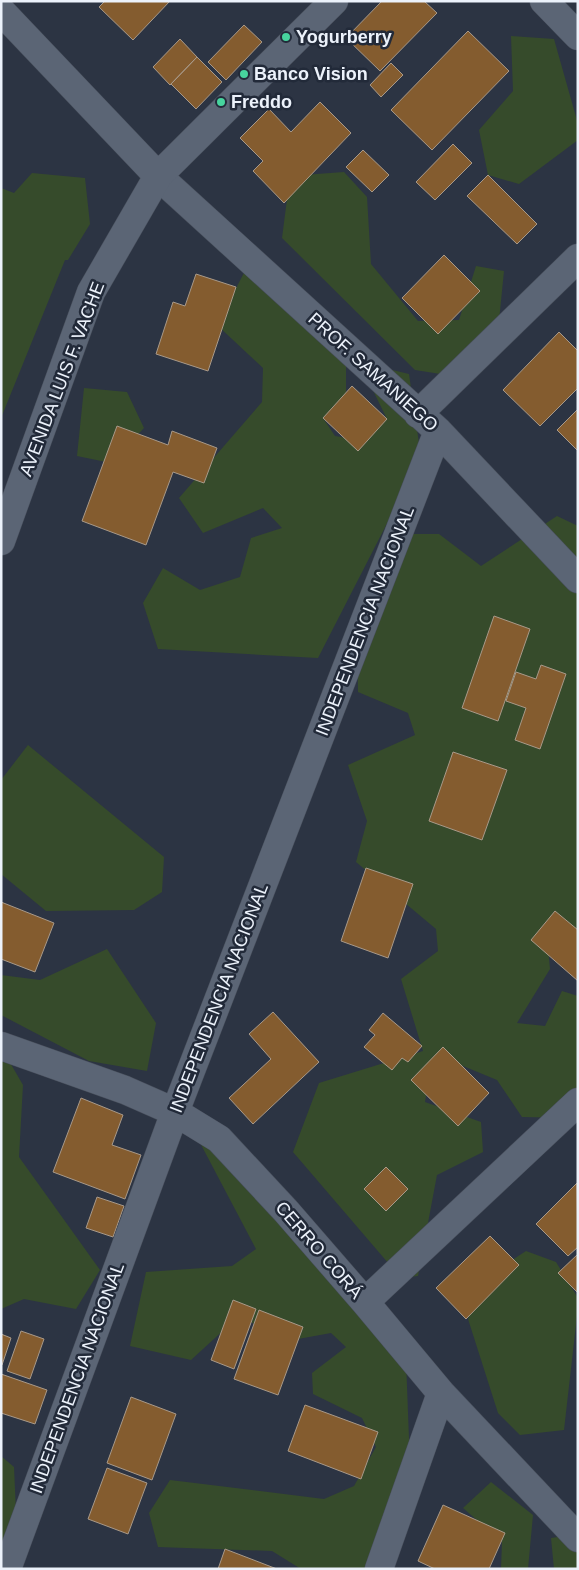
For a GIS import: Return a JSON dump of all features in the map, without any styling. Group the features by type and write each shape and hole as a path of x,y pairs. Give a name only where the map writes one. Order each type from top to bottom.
{"street":[{"name":"AVENIDA LUIS F. VACHE","path":"1,541 91,292 158,176 334,1"},
{"path":"544,1 578,36"},
{"name":"PROF. SAMANIEGO","path":"1,11 158,176 428,422 578,579"},
{"path":"428,422 578,258"},
{"name":"INDEPENDENCIA NACIONAL","path":"7,1569 428,422"},
{"name":"CERRO CORÁ","path":"1,1046 125,1090 175,1112 219,1139 286,1211 441,1393 578,1538"},
{"path":"365,1302 578,1102"},
{"path":"379,1569 441,1393"}],"green space":[{"path":"511,36 554,39 578,124 578,140 519,184 488,175 479,130 513,91"},
{"path":"344,172 367,197 371,264 418,321 459,320 476,266 504,271 498,331 447,375 415,370 282,238 290,176"},
{"path":"32,173 85,178 90,224 68,260 65,260 1,418 1,188 14,193"},
{"path":"248,265 346,361 346,395 323,418 335,436 365,441 387,419 359,362 409,374 421,457 318,658 158,649 143,603 163,568 200,590 240,577 251,538 282,528 263,508 203,533 179,498 262,402 263,368 217,325"},
{"path":"84,388 127,392 144,428 111,463 77,456"},
{"path":"557,516 578,526 578,934 547,937 550,969 517,1023 545,1026 562,991 578,996 578,1113 573,1118 522,1117 497,1080 451,1061 430,1070 425,1102 481,1122 483,1152 437,1175 418,1276 401,1278 293,1152 319,1083 423,1051 401,979 438,951 436,929 356,862 367,821 348,765 415,735 408,713 358,692 357,625 408,534 439,534 481,566"},
{"path":"28,745 164,857 162,892 134,910 46,911 1,874 1,780"},
{"path":"107,949 156,1023 147,1071 89,1061 1,1015 1,975 40,980"},
{"path":"1,1047 23,1085 19,1157 100,1270 76,1309 24,1299 1,1309"},
{"path":"198,1139 238,1144 405,1335 410,1464 382,1569 301,1569 272,1551 158,1547 149,1513 170,1480 324,1499 354,1486 376,1447 362,1418 313,1394 312,1373 346,1347 331,1333 287,1341 239,1316 191,1360 130,1346 146,1272 232,1266 256,1249"},
{"path":"526,1251 556,1262 578,1298 578,1307 564,1430 520,1435 498,1413 468,1319 483,1279"},
{"path":"1,1456 14,1467 16,1512 1,1557"},
{"path":"491,1482 533,1515 528,1569 501,1569 502,1542 463,1508"},
{"path":"578,1534 578,1569 554,1569 551,1538"}],"building":[{"path":"105,1 170,1 133,40 99,7"},
{"path":"382,1 424,1 437,13 380,71 346,38"},
{"path":"244,25 262,42 226,80 208,62"},
{"path":"468,31 509,71 432,150 391,110"},
{"path":"180,39 197,57 170,85 153,67"},
{"path":"197,57 222,82 196,109 171,84"},
{"path":"391,63 403,75 381,97 370,85"},
{"path":"320,102 351,133 284,203 253,171 263,161 240,138 269,109 291,132"},
{"path":"453,144 472,163 435,200 416,182"},
{"path":"363,150 389,175 372,192 346,167"},
{"path":"488,175 537,224 517,244 467,196"},
{"path":"444,255 480,291 438,334 402,298"},
{"path":"196,274 236,287 208,371 156,354 173,302 185,306"},
{"path":"559,332 578,351 578,388 540,426 503,390"},
{"path":"352,386 387,419 358,451 323,418"},
{"path":"578,409 578,451 557,430"},
{"path":"117,426 168,445 172,431 217,448 204,483 173,472 146,545 82,521"},
{"path":"494,616 530,629 498,721 462,708"},
{"path":"541,665 566,674 540,749 515,740 526,708 506,701 516,672 536,679"},
{"path":"453,752 507,770 482,840 429,821"},
{"path":"366,868 413,884 388,958 341,941"},
{"path":"1,902 54,923 35,972 1,959"},
{"path":"555,911 578,930 578,981 531,940"},
{"path":"273,1012 319,1062 253,1124 229,1098 271,1059 249,1034"},
{"path":"383,1013 422,1046 408,1062 402,1058 392,1070 364,1047 375,1035 369,1030"},
{"path":"443,1047 489,1093 458,1126 411,1080"},
{"path":"81,1098 123,1115 112,1145 141,1155 125,1199 53,1172"},
{"path":"386,1167 408,1189 386,1211 364,1189"},
{"path":"577,1183 578,1247 568,1256 536,1224"},
{"path":"97,1197 124,1206 113,1237 86,1228"},
{"path":"490,1236 519,1265 466,1319 436,1288"},
{"path":"578,1254 578,1293 558,1273"},
{"path":"233,1300 256,1309 234,1369 211,1360"},
{"path":"259,1310 303,1327 278,1395 234,1379"},
{"path":"21,1331 44,1339 30,1379 7,1371"},
{"path":"1,1334 11,1338 2,1365 1,1364"},
{"path":"1,1374 47,1390 35,1424 1,1413"},
{"path":"131,1397 176,1414 152,1480 107,1463"},
{"path":"305,1405 378,1432 361,1479 288,1451"},
{"path":"107,1468 147,1483 128,1534 88,1519"},
{"path":"443,1505 505,1533 489,1569 435,1569 418,1561"},
{"path":"225,1549 277,1569 218,1569"}],"place":[{"name":"Yogurberry","path":"286,37"},
{"name":"Banco Vision","path":"244,74"},
{"name":"Freddo","path":"221,102"}]}
